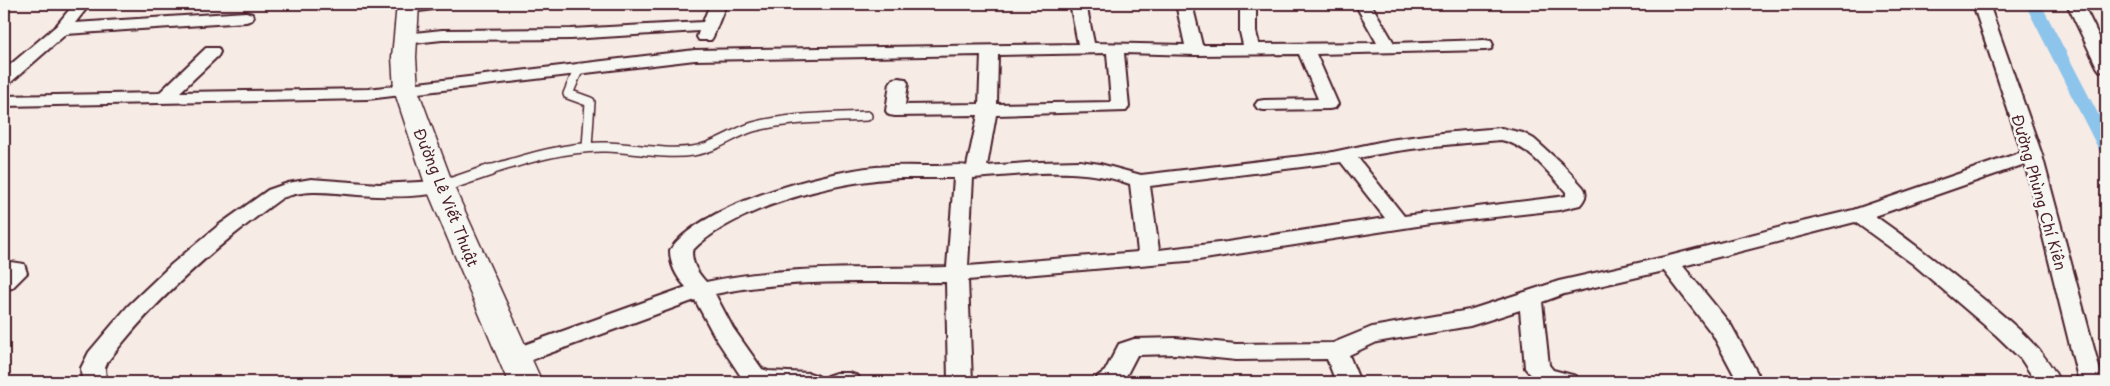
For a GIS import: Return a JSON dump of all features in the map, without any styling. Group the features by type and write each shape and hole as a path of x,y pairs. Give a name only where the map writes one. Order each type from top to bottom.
{"main road":[{"name":"Đường Lê Viết Thuật","path":"408,6 404,57 406,90 440,187 525,382"}],"street":[{"path":"4,80 62,29 82,4"},
{"path":"408,6 435,4"},
{"path":"695,55 710,26 718,4"},
{"path":"1078,4 1086,49"},
{"path":"1184,4 1195,50"},
{"path":"1248,4 1248,32 1252,49"},
{"path":"1364,4 1388,48"},
{"name":"Đường Phùng Chí Kiên","path":"1980,4 2032,154 2091,382"},
{"path":"2075,4 2106,67"},
{"path":"62,29 246,17"},
{"path":"405,39 442,35 571,34 710,26"},
{"path":"4,101 368,94 579,68 734,52 1115,48 1195,50 1485,45"},
{"path":"899,83 895,112 1120,108 1115,48"},
{"path":"1264,105 1329,104 1305,48"},
{"path":"960,382 957,275 970,172 988,110 990,50"},
{"path":"164,98 212,52"},
{"path":"515,358 700,290 728,283 795,275 853,273 957,275 1149,258 1398,223 1559,204 1573,201 1576,197 1576,191 1555,168 1527,143 1516,137 1501,134 1442,138 1344,154 1328,159 1168,176 1139,181 1116,172 1072,167 1035,167 970,172 878,173 850,176 798,190 726,217 693,235 681,250 682,261 689,277 700,290 723,331 753,375 765,380 809,382"},
{"path":"1344,154 1398,223"},
{"path":"1106,382 1114,377 1127,350 1134,347 1176,346 1236,352 1336,351 1372,334 1470,318 1559,288 1669,263 1859,215 2032,154"},
{"path":"1139,181 1149,258"},
{"path":"88,381 96,358 153,292 186,263 275,194 308,184 370,190 440,187"},
{"path":"1859,215 1921,259 2004,329 2029,353 2048,382"},
{"path":"1669,263 1723,331 1750,382"},
{"path":"4,268 16,269 16,273 4,283"},
{"path":"1530,299 1536,368 1545,376 1567,382"},
{"path":"1336,351 1348,382"},
{"path":"836,382 848,382"}],"lane":[{"path":"579,68 568,94 590,102 587,147"},
{"path":"440,187 508,165 587,147 663,152 691,151 710,148 751,128 775,122 867,116"}],"waterway":[{"path":"2033,4 2106,146"}]}
